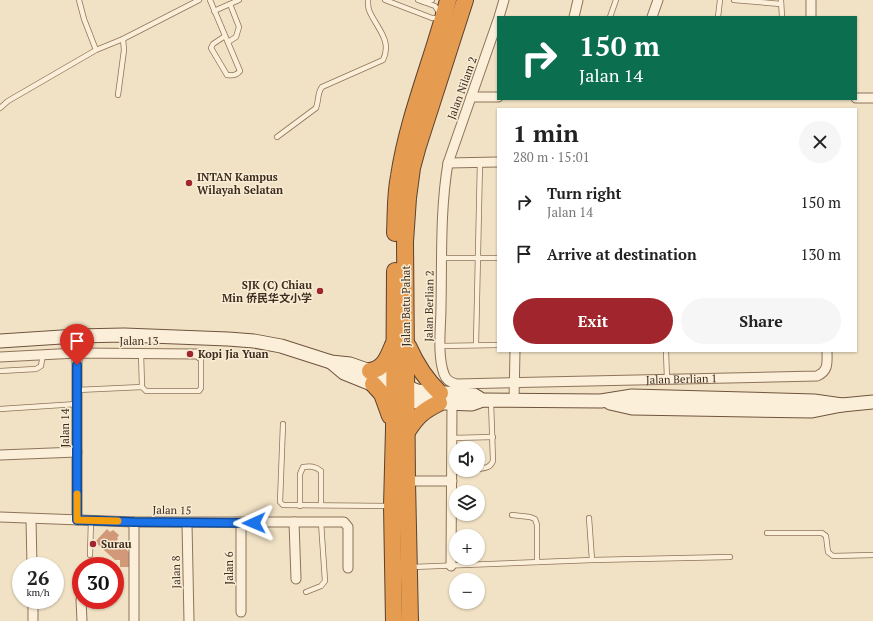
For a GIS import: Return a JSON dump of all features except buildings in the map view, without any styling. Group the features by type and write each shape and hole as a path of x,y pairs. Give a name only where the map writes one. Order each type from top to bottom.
{"highway":[{"name":"Jalan Batu Pahat","path":"394,621 392,506 401,430 396,197 399,175 413,115 448,0"},
{"name":"Jalan Batu Pahat","path":"400,343 408,198 412,168 465,0"},
{"path":"451,43 449,32 443,18 450,16 465,0"},
{"path":"400,343 430,384 444,400 425,410 401,430 372,378 400,343"},
{"name":"Jalan Batu Pahat","path":"401,430 414,481 409,567 410,621"}],"street":[{"path":"499,16 504,0"},
{"path":"574,16 577,0"},
{"path":"652,16 658,0"},
{"path":"811,0 811,16"},
{"name":"Jalan Nilam 2","path":"448,163 497,24"},
{"path":"471,97 497,97"},
{"path":"857,98 873,98"},
{"path":"448,163 497,162"},
{"name":"Jalan Berlian 2","path":"448,163 445,182 440,346 444,373 448,381 453,384 514,384"},
{"path":"0,340 124,335 254,341 281,346 331,362 350,364 372,378 400,390 416,402 444,400 474,395 487,400 601,400 632,396 814,401 842,405 873,402"},
{"name":"Jalan 14","path":"77,336 77,520"},
{"path":"177,354 178,337"},
{"path":"514,400 515,352"},
{"name":"Jalan Berlian 1","path":"514,384 817,376 823,374 826,370 827,352"},
{"name":"Jalan 13","path":"0,357 77,353 197,354 200,356"},
{"path":"444,400 452,438"},
{"path":"0,455 77,452"},
{"path":"451,566 452,477"},
{"path":"414,481 452,482"},
{"name":"Jalan 15","path":"0,517 187,523 344,522 348,527 348,568"},
{"path":"32,519 32,557"},
{"path":"134,522 134,621"},
{"path":"294,522 296,579"},
{"name":"Jalan 8","path":"187,523 189,621"},
{"name":"Jalan 6","path":"241,523 241,612"},
{"path":"33,609 33,621"},
{"path":"82,609 82,621"}],"lane":[{"path":"79,0 84,19 96,50"},
{"path":"1,106 96,50 123,39 199,0"},
{"path":"210,0 240,71 238,74 233,76 227,75 211,48 213,44 225,36"},
{"path":"214,11 239,0"},
{"path":"277,137 316,108 319,93 322,87 384,60 386,48 384,39 370,10 368,0"},
{"path":"385,0 432,18 443,18"},
{"path":"418,0 435,6 443,18"},
{"path":"424,2 432,0"},
{"path":"610,16 616,0"},
{"path":"718,16 720,0"},
{"path":"734,0 781,2 782,16"},
{"path":"228,42 236,37 239,27 230,4"},
{"path":"118,95 124,50 123,39"},
{"path":"476,345 480,162"},
{"path":"442,258 497,258"},
{"path":"440,346 497,345"},
{"path":"666,352 667,379"},
{"path":"141,353 142,387"},
{"path":"0,371 36,369 41,366 43,354"},
{"path":"77,390 142,387 146,391 199,391 201,388 200,356"},
{"path":"485,468 492,465 493,461 493,437 487,400"},
{"path":"0,409 77,404"},
{"path":"283,424 280,502 283,505 392,506"},
{"path":"452,438 493,437"},
{"path":"300,506 300,474 303,468 309,466 317,468 321,471 321,505"},
{"path":"512,515 530,517 535,520 537,525 537,562"},
{"path":"589,518 592,560"},
{"path":"90,555 91,520"},
{"path":"306,592 321,586 325,580 321,522"},
{"path":"767,533 822,533 826,536 828,552 833,556 873,555"},
{"path":"409,567 592,560 730,557"}],"slow traffic":[{"path":"77,494 77,520 118,521"}],"place":[{"name":"INTAN Kampus Wilayah Selatan","path":"189,183"},
{"name":"SJK (C) Chiau Min 侨民华文小学","path":"320,291"},
{"name":"Kopi Jia Yuan","path":"190,354"},
{"name":"Surau","path":"93,544"}],"route":[{"path":"77,365 77,520 254,523"}]}
